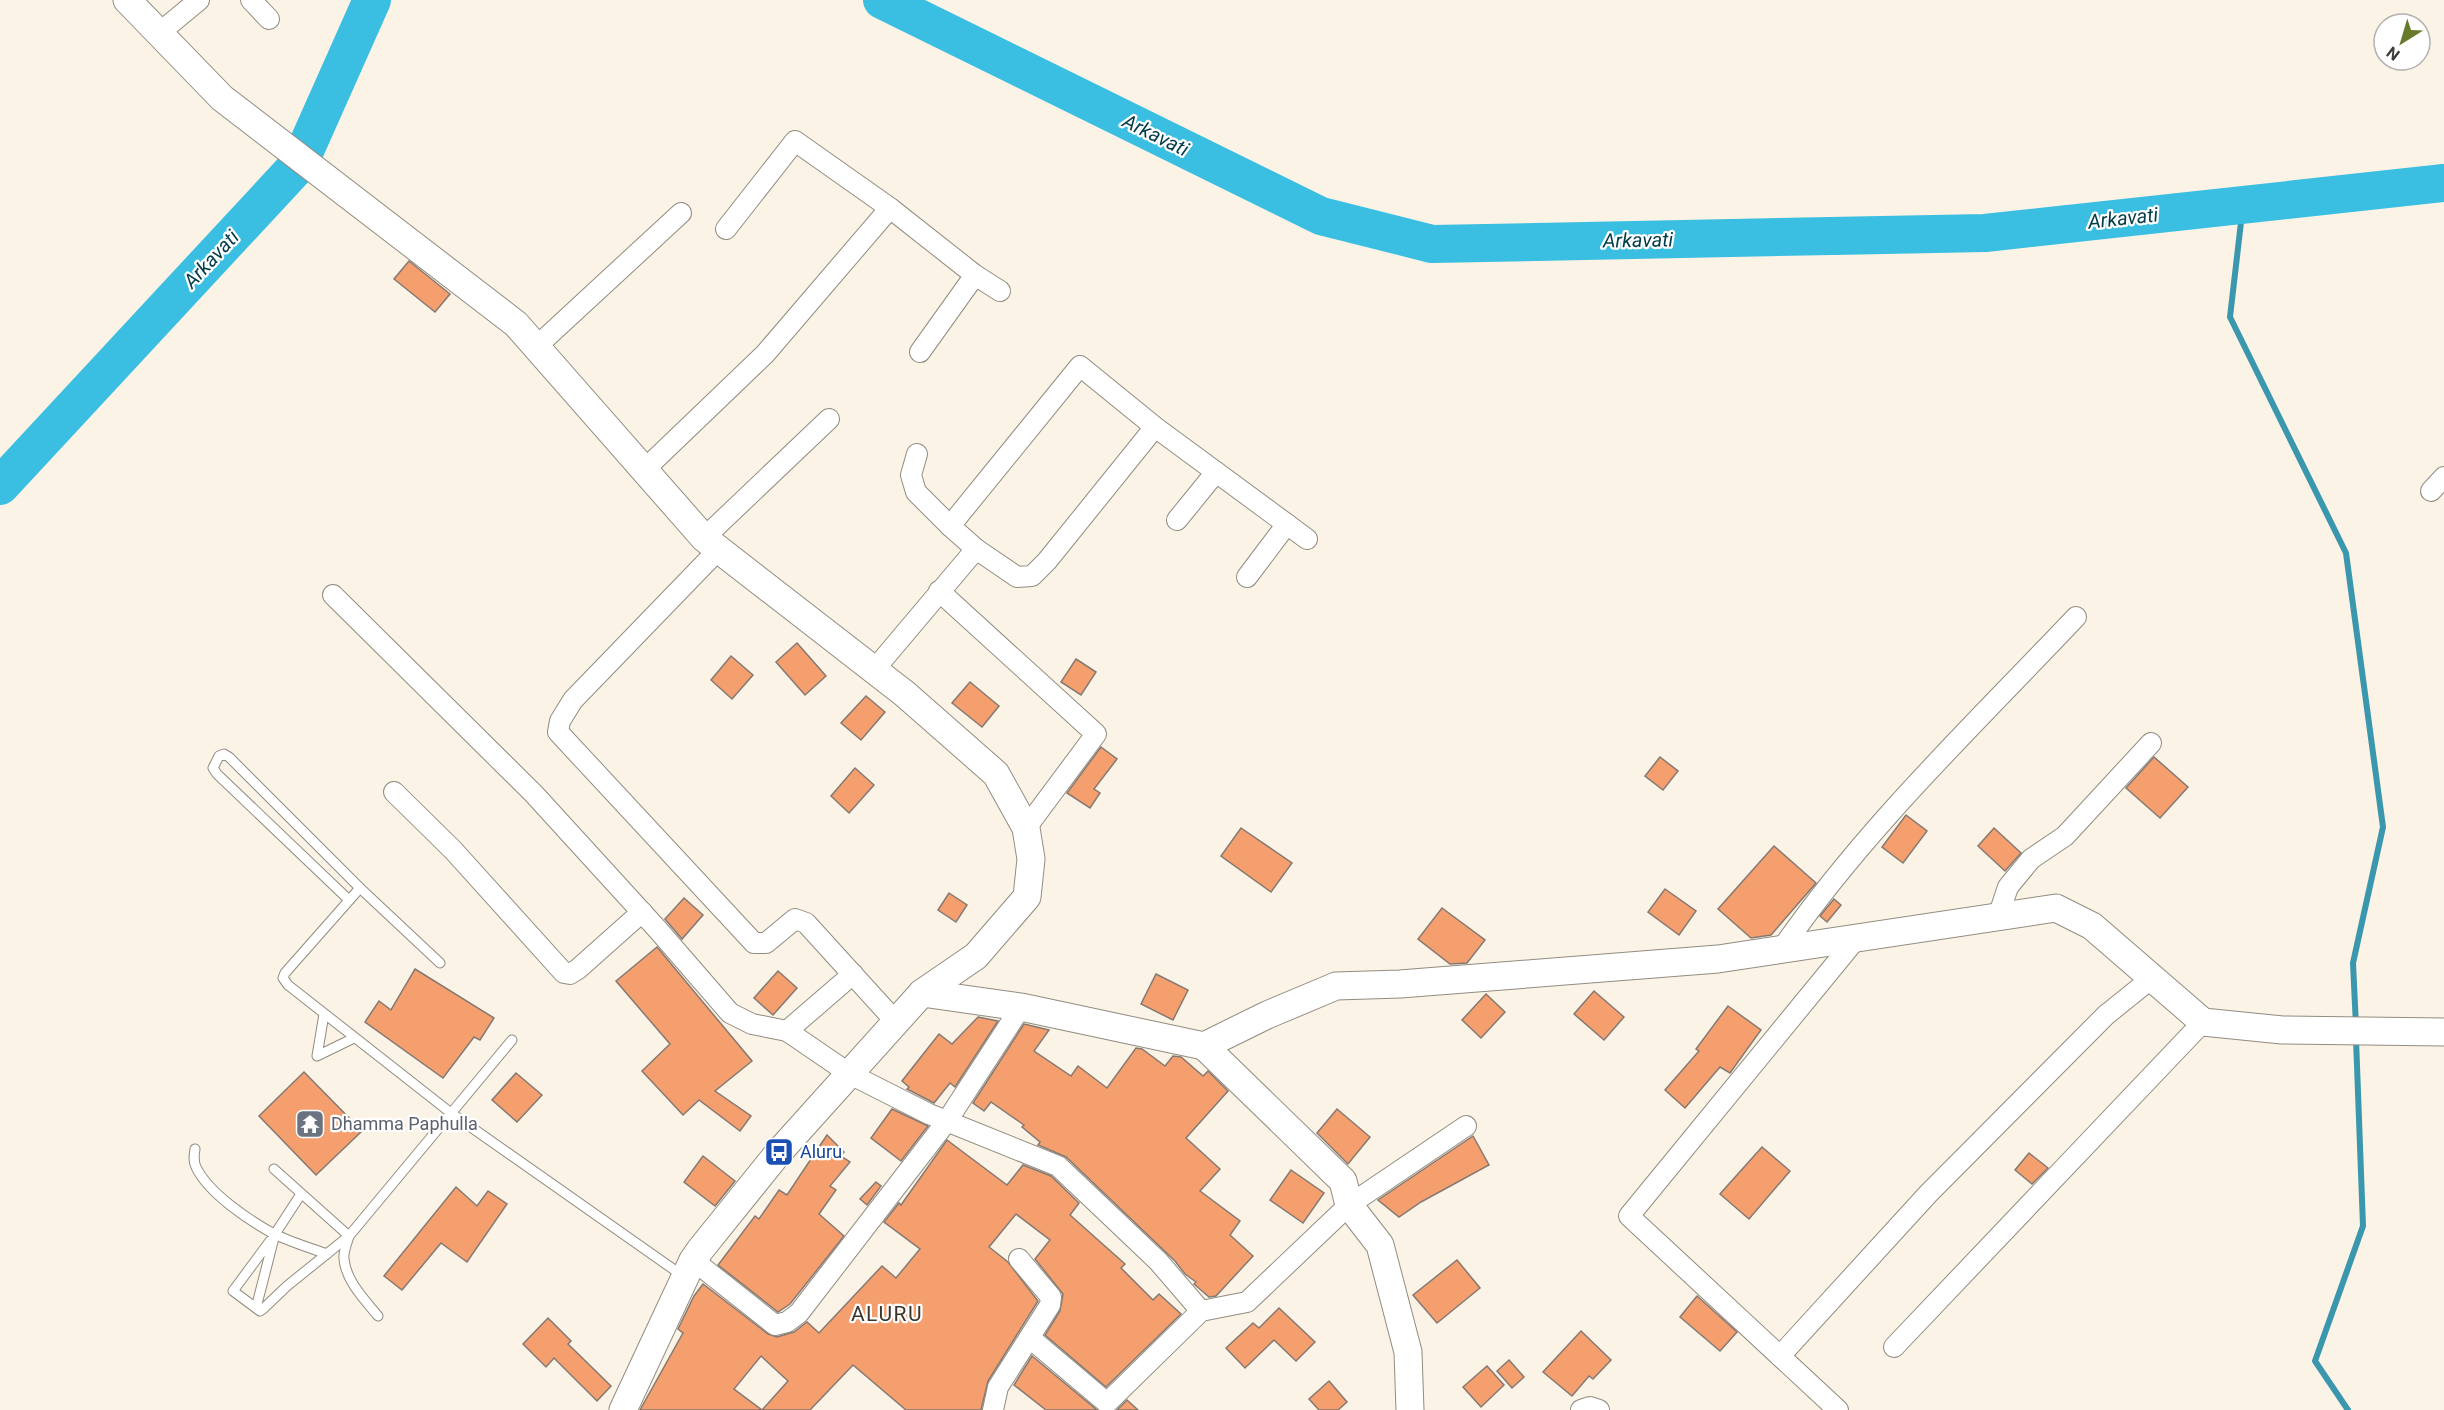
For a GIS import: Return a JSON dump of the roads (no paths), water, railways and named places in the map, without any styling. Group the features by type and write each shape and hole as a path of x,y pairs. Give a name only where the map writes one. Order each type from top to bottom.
{"street":[{"path":"127,0 222,98 516,324 711,543 874,670 996,774 1026,828 1031,859 1027,897 976,956 922,993 779,1152 689,1269 626,1408"},
{"path":"158,34 199,0"},
{"path":"250,0 269,19"},
{"path":"726,229 795,141 890,208 975,275 1000,291"},
{"path":"644,470 765,354 890,208"},
{"path":"536,347 681,213"},
{"path":"920,352 975,275"},
{"path":"950,526 1080,366 1155,427 1307,539"},
{"path":"829,419 711,543 573,700 560,721 558,732 754,943 766,943 795,919 806,923 896,1022"},
{"path":"917,454 911,476 916,492 975,549 1017,577 1032,576 1047,561 1155,427"},
{"path":"1177,520 1216,472"},
{"path":"1247,577 1287,524"},
{"path":"874,670 975,549"},
{"path":"939,591 1096,734 1026,828"},
{"path":"333,595 534,794 642,912 730,1014 752,1024 787,1031 850,1074 947,1121 1058,1166 1158,1261 1201,1311"},
{"path":"1781,950 1813,903 1868,838 2076,617"},
{"path":"1998,917 2008,887 2031,859 2065,836 2151,743"},
{"path":"394,792 453,850 564,973 570,974 578,969 642,912"},
{"path":"1204,1046 1267,1015 1336,986 1400,984 1695,961 2056,908 2092,926 2203,1022 2282,1030 2444,1032"},
{"path":"1838,1410 1629,1216 1856,939"},
{"path":"787,1031 853,974"},
{"path":"1780,1356 1936,1186 2106,1016 2152,978"},
{"path":"922,993 1021,1007 1204,1046 1343,1181 1349,1205 1380,1245 1408,1352 1410,1410"},
{"path":"689,1269 775,1325 788,1322 799,1313 947,1121 1021,1007"},
{"path":"1894,1347 2203,1022"},
{"path":"1030,1338 1107,1403 1201,1311 1247,1302 1349,1205 1466,1125"},
{"path":"993,1410 998,1387 1050,1305 1051,1298 1019,1259"},
{"path":"1581,1410 1590,1407 1599,1410"}],"lane":[{"path":"349,900 217,774 213,768 219,756 224,754 229,757 360,888 440,963"},
{"path":"360,888 288,968 283,978 295,992 451,1113 689,1269"},
{"path":"324,1014 317,1056 354,1038"},
{"path":"301,1194 233,1291 260,1311 349,1236 512,1040"},
{"path":"195,1149 193,1160 197,1169 214,1190 251,1219 275,1234 327,1254"},
{"path":"274,1169 349,1236"},
{"path":"256,1308 275,1234"},
{"path":"349,1236 343,1257 347,1273 358,1292 378,1316"}],"waterway":[{"name":"Arkavati","path":"0,486 299,164 372,0"},
{"name":"Arkavati","path":"882,0 1321,216 1432,244 1985,233 2444,183"},
{"path":"2243,205 2230,317 2346,553 2383,827 2353,963 2356,1026"},
{"path":"2348,1410 2315,1361 2363,1226 2356,1039"}],"place":[{"name":"Dhamma Paphulla","path":"310,1124"},
{"name":"Aluru","path":"779,1152"}],"district":[{"name":"ALURU","path":"887,1314"}]}
